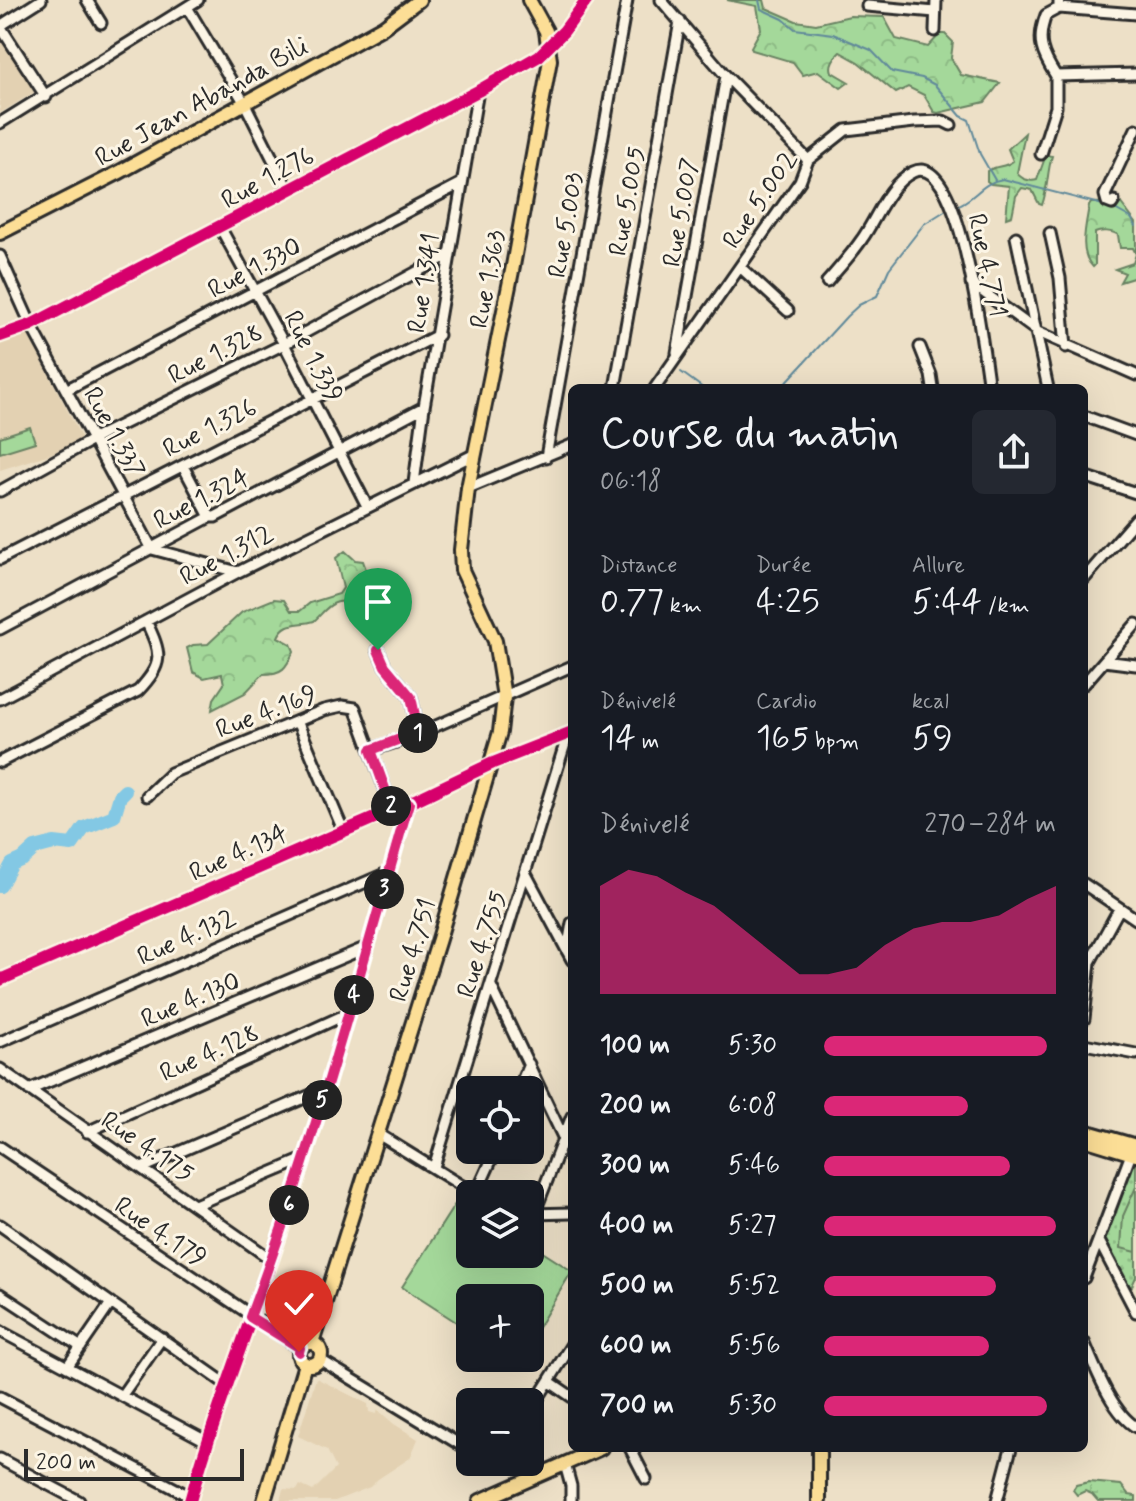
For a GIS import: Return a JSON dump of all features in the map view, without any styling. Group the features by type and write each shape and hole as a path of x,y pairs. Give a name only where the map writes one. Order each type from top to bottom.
{"main road":[{"name":"Rue Jean Abanda Bili","path":"0,233 118,173 383,27 419,0"},
{"name":"Rue 1.363","path":"462,570 468,488 548,76 549,46 542,21 529,0"},
{"name":"Rue 4.751","path":"306,1346 378,1134 500,732 504,697 495,641 462,570"},
{"path":"1088,1133 1134,1152"},
{"path":"1088,1140 1134,1152"},
{"path":"306,1346 320,1351 319,1359 313,1364 305,1364 299,1357 306,1346"},
{"path":"264,1501 305,1364"},
{"path":"488,1499 592,1452"},
{"path":"819,1452 819,1501"}],"street":[{"path":"41,0 0,26 46,97"},
{"path":"87,0 101,23"},
{"path":"0,123 198,0"},
{"name":"Rue 1.276","path":"0,336 31,325 478,91 539,56 587,0"},
{"name":"Rue 5.003","path":"546,457 627,0"},
{"path":"661,0 726,76 808,160"},
{"path":"935,31 936,0"},
{"path":"1041,154 1056,107 1056,76 1046,63 1042,46 1046,15 1059,4 1136,14"},
{"path":"867,6 935,12"},
{"path":"187,7 244,102 288,189"},
{"name":"Rue 5.005","path":"616,384 680,21"},
{"path":"1056,76 1136,74"},
{"name":"Rue 5.007","path":"676,356 726,76"},
{"name":"Rue 1.341","path":"414,483 478,91"},
{"name":"Rue 5.002","path":"658,384 800,181 808,160 846,130 914,122 943,121 951,125"},
{"path":"1114,201 1112,204 1107,202 1105,195 1136,129"},
{"name":"Rue 4.771","path":"827,282 861,241 892,191 912,172 922,170 936,178 955,211 988,384"},
{"name":"Rue 1.330","path":"66,390 462,183"},
{"name":"Rue 1.339","path":"220,227 367,506"},
{"path":"1050,233 1060,278 1066,347"},
{"path":"1016,237 1047,384"},
{"name":"Rue 1.328","path":"0,491 450,254"},
{"name":"Rue 1.337","path":"0,256 31,325 152,549"},
{"path":"740,267 788,311"},
{"path":"971,283 1038,332 1066,347 1136,375"},
{"name":"Rue 1.326","path":"0,559 438,335"},
{"path":"920,347 932,384"},
{"name":"Rue 1.324","path":"0,629 424,407"},
{"path":"1088,417 1136,435"},
{"path":"468,488 568,447"},
{"name":"Rue 1.312","path":"0,699 238,572 475,454"},
{"path":"183,466 210,517"},
{"path":"1088,477 1136,493"},
{"path":"1088,572 1136,519"},
{"path":"152,549 238,572"},
{"path":"0,762 138,691 152,676 159,662 159,650 146,621"},
{"path":"1088,679 1134,627"},
{"path":"378,650 385,666 411,697 416,720 429,728"},
{"path":"1104,661 1136,665"},
{"path":"371,750 568,668"},
{"name":"Rue 4.169","path":"147,796 171,773 324,710 342,706 355,708 392,808"},
{"path":"297,721 343,830"},
{"name":"Rue 4.134","path":"0,980 409,803 493,763 568,734"},
{"name":"Rue 4.755","path":"434,1167 568,739"},
{"path":"0,1397 190,1499 226,1384 272,1260 304,1159 409,803"},
{"name":"Rue 4.132","path":"0,1042 389,872"},
{"path":"526,874 568,952"},
{"path":"1088,887 1136,919"},
{"path":"1088,991 1093,955 1119,909"},
{"name":"Rue 4.130","path":"29,1090 367,947"},
{"path":"491,986 564,1139"},
{"name":"Rue 4.128","path":"87,1132 349,1013"},
{"path":"1088,1045 1136,1054"},
{"path":"524,1076 529,1064"},
{"name":"Rue 4.175","path":"0,1069 272,1260"},
{"path":"142,1168 325,1089"},
{"path":"544,1186 568,1128"},
{"path":"378,1134 456,1181"},
{"name":"Rue 4.179","path":"0,1147 250,1317 306,1346"},
{"path":"1088,1268 1134,1152"},
{"path":"195,1205 304,1159"},
{"path":"544,1214 568,1213"},
{"path":"0,1225 226,1384"},
{"path":"1099,1241 1136,1312"},
{"path":"1131,1299 1136,1288"},
{"path":"0,1294 81,1347"},
{"path":"67,1367 111,1303"},
{"path":"0,1331 208,1442"},
{"path":"122,1395 162,1338"},
{"path":"544,1391 568,1351"},
{"path":"1088,1351 1122,1416 1136,1427"},
{"path":"319,1359 456,1442"},
{"path":"550,1382 568,1394"},
{"path":"632,1452 646,1479"},
{"path":"997,1501 1010,1452"},
{"path":"0,1459 79,1501"},
{"path":"565,1464 571,1486 571,1501"}],"shaded area":[{"path":"0,40 19,63 34,92 0,113"},
{"path":"28,334 82,439 50,454 0,470 0,343"},
{"path":"316,1378 368,1404 369,1412 376,1414 378,1410 418,1439 410,1458 370,1487 335,1501 280,1501 283,1489 297,1490 300,1485 313,1491 336,1468 327,1450 298,1436"}],"green space":[{"path":"727,0 764,0 766,8 796,21 816,24 850,16 884,17 896,39 928,47 940,34 945,34 953,42 951,58 961,75 1000,83 985,102 938,113 934,112 924,95 908,87 896,93 858,62 840,52 831,66 832,72 849,82 841,88 818,71 803,75 793,62 752,50 761,29 757,6"},
{"path":"1025,133 1017,173 1026,180 1037,180 1046,155 1052,156 1045,193 1042,205 1032,190 1022,188 1016,196 1012,216 1006,218 1009,186 991,184 987,181 987,171 1013,161 1008,149"},
{"path":"1120,202 1136,223 1136,254 1133,248 1120,248 1118,235 1098,232 1095,233 1093,267 1084,247 1089,206 1091,203"},
{"path":"1136,254 1136,281 1133,278 1120,282 1125,273 1115,269 1133,263"},
{"path":"30,427 35,442 0,453 0,437"},
{"path":"345,551 355,560 363,561 368,575 360,600 334,603 314,621 284,628 278,637 291,644 294,651 286,666 275,673 263,674 245,693 212,710 214,699 224,684 222,674 204,678 193,672 187,648 208,644 242,612 274,599 284,600 291,611 300,611 310,603 339,594 343,588 336,558"},
{"path":"1136,1157 1136,1277 1131,1288 1101,1240"},
{"path":"1136,1187 1136,1252 1121,1248 1123,1216"},
{"path":"456,1203 456,1268 544,1268 544,1253 568,1268 568,1278 544,1318 544,1284 456,1284 456,1322 402,1287"},
{"path":"1089,1482 1121,1485 1129,1495 1136,1496 1136,1501 1098,1501 1092,1494 1085,1491 1077,1495 1073,1490 1076,1485"}],"waterway":[{"path":"759,0 761,9 783,19 795,29 833,34 871,50 892,72 922,78 935,85 961,116 969,120 980,154 995,180"},
{"path":"954,207 989,184 1003,179 1107,206"},
{"path":"1113,208 1131,218 1136,226"},
{"path":"785,384 847,316 859,305 877,296 889,269 924,224 948,209"},
{"path":"1136,267 1136,275"},
{"path":"681,372 698,384"},
{"path":"0,886 12,864 35,848 54,843 72,845 84,828 114,816 120,796 125,791"}],"cycle path":[{"path":"0,336 31,325 478,91 539,56 564,31 587,0"},
{"path":"0,980 409,803 493,763 568,734"},
{"path":"190,1501 309,1146 409,803"}],"route":[{"path":"299,1352 300,1348 250,1317 272,1260 316,1120 409,803 392,808 371,750 429,728 416,720 411,697 385,666 378,650"}]}
